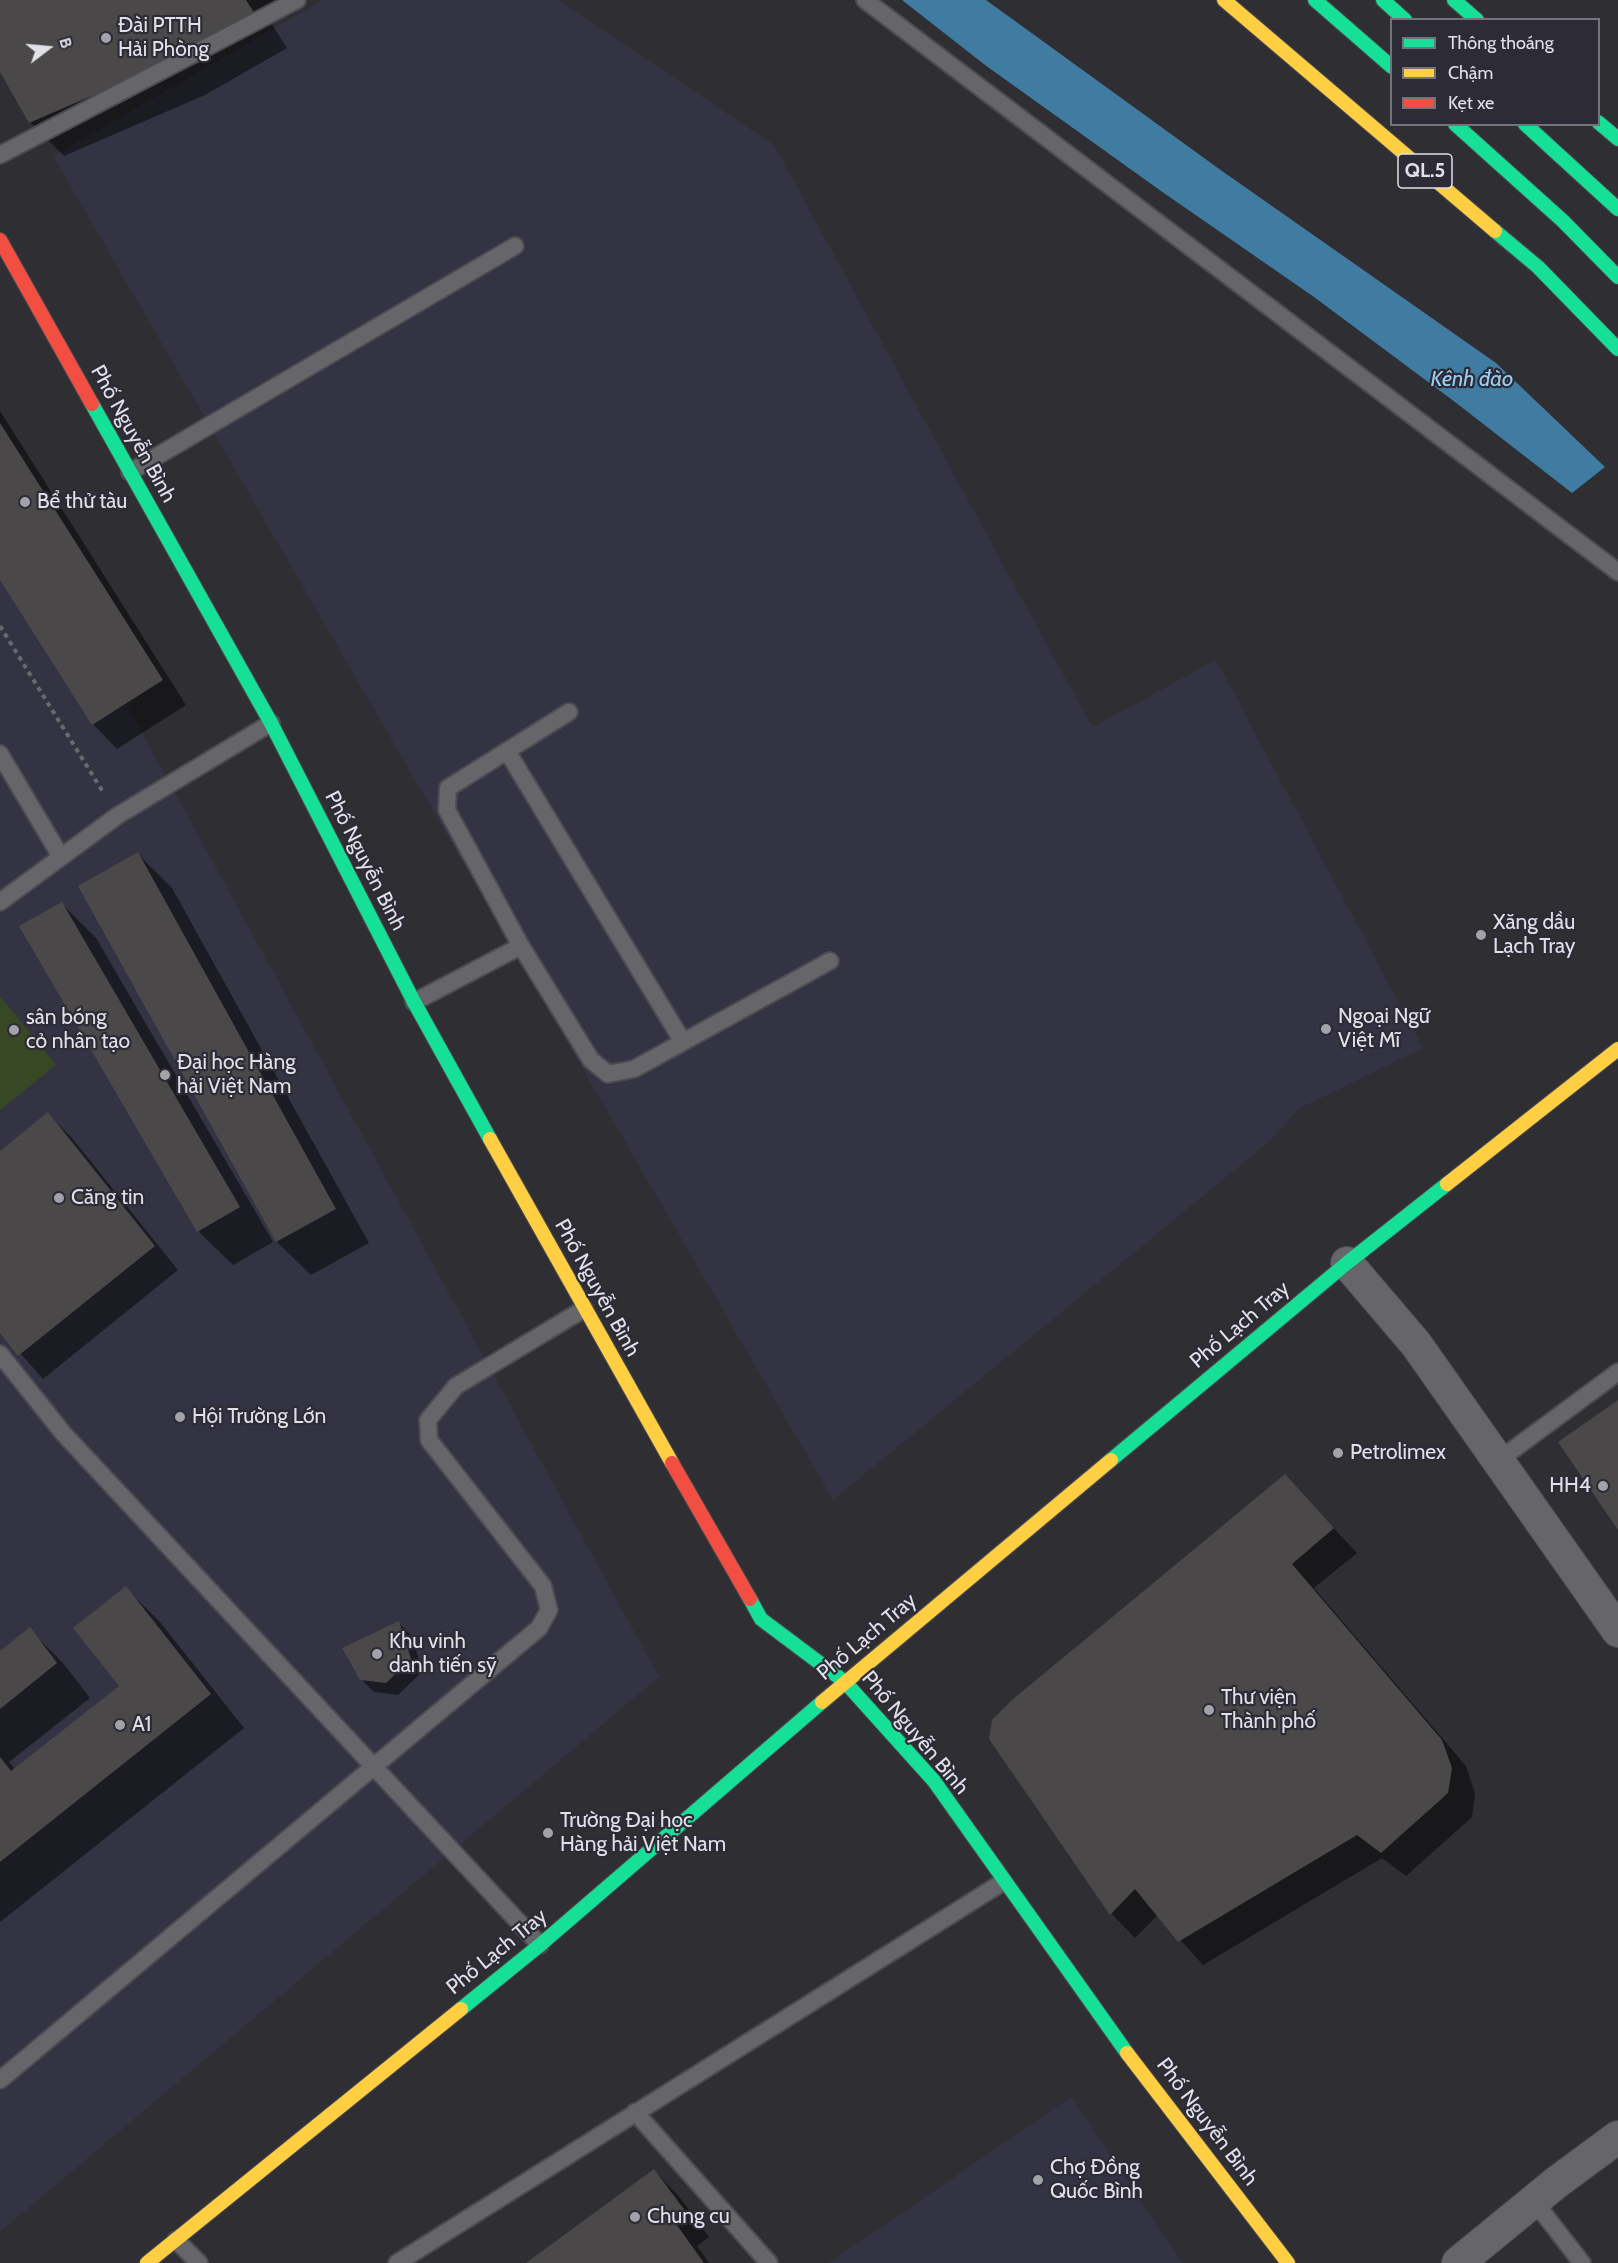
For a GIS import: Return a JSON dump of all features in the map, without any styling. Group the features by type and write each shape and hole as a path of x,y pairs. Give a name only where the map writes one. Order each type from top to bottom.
{"main road":[{"name":"QL.5","path":"1224,0 1538,267 1618,349"},
{"path":"1315,0 1390,65"},
{"path":"1383,0 1403,18"},
{"path":"1454,0 1475,18"},
{"path":"1600,123 1618,138"},
{"name":"QL.5","path":"1457,126 1563,221 1618,277"},
{"path":"1527,126 1618,209"},
{"name":"Phố Nguyễn Bình","path":"0,240 271,723 414,1002 584,1309 762,1619 845,1682 933,1781 1098,2014 1288,2263"},
{"name":"Phố Lạch Tray","path":"147,2263 540,1945 845,1682 1347,1263 1618,1049"}],"street":[{"path":"1347,1263 1416,1344 1618,1631"},
{"path":"1458,2263 1618,2137"}],"lane":[{"path":"0,155 297,0"},
{"path":"865,0 1618,572"},
{"path":"130,472 515,246"},
{"path":"569,712 448,788 447,810 521,946 591,1060 608,1074 634,1069 830,961"},
{"path":"0,902 117,816 271,723"},
{"path":"507,751 683,1042"},
{"path":"0,754 61,857"},
{"path":"414,1002 521,946"},
{"path":"0,2080 538,1628 549,1611 543,1586 429,1440 428,1420 456,1386 584,1309"},
{"path":"0,1354 63,1433 375,1765 540,1945"},
{"path":"1499,1460 1618,1372"},
{"path":"397,2263 1003,1882"},
{"path":"635,2112 770,2263"},
{"path":"1534,2201 1582,2263"},
{"path":"176,2240 199,2263"}],"path":[{"path":"0,626 117,816"}],"shaded area":[{"path":"323,0 558,0 774,145 1092,727 1216,660 1423,1048 1300,1108 1270,1141 833,1500 53,156"},
{"name":"Đại học Hàng hải Việt Nam","path":"0,473 659,1677 0,2232"},
{"name":"Chợ Đồng Quốc Bình","path":"1071,2097 1183,2263 829,2263"}],"green space":[{"name":"sân bóng cỏ nhân tạo","path":"0,996 56,1065 0,1110"}],"water":[{"name":"Kênh đào","path":"902,0 986,0 1222,171 1496,363 1605,467 1572,493 1314,297 985,65"}],"building":[{"name":"Đài PTTH Hải Phòng","path":"0,0 246,0 255,14 170,62 29,123 0,72"},
{"name":"Bể thử tàu","path":"0,423 163,680 92,725 0,580"},
{"path":"138,852 336,1209 276,1242 78,886"},
{"path":"62,902 240,1207 197,1232 19,926"},
{"name":"Căng tin","path":"48,1112 155,1246 18,1356 0,1333 0,1151"},
{"name":"HH4","path":"1618,1400 1618,1530 1558,1442"},
{"name":"Thư viện Thành phố","path":"1285,1474 1334,1528 1292,1564 1442,1740 1452,1768 1448,1793 1381,1853 1357,1835 1178,1942 1135,1889 1110,1915 989,1739 992,1720 1012,1700"},
{"name":"A1","path":"126,1586 211,1694 0,1862 0,1757 11,1771 119,1686 73,1628"},
{"name":"Khu vinh danh tiến sỹ","path":"399,1621 411,1659 386,1683 360,1680 342,1648"},
{"path":"30,1627 57,1663 0,1709 0,1651"},
{"name":"Chung cu","path":"654,2169 686,2212 674,2221 704,2263 526,2263"}],"traffic: fast":[{"path":"1315,0 1390,65"},
{"path":"1383,0 1403,18"},
{"path":"1454,0 1475,18"},
{"path":"1600,124 1618,139"},
{"path":"1457,126 1563,221 1618,277"},
{"path":"1527,126 1618,209"},
{"path":"1495,231 1538,267 1618,349"},
{"path":"92,404 271,723 414,1002 490,1139"},
{"path":"1111,1460 1347,1263 1447,1184"},
{"path":"750,1599 761,1619 845,1682 934,1781 1127,2053"},
{"path":"461,2009 540,1945 822,1702"}],"traffic: slow":[{"path":"1224,0 1495,231"},
{"path":"1447,1184 1618,1049"},
{"path":"490,1139 672,1463"},
{"path":"822,1702 1111,1460"},
{"path":"147,2263 461,2009"},
{"path":"1127,2053 1288,2263"}],"traffic: jam":[{"path":"0,240 92,404"},
{"path":"672,1463 750,1599"}],"place":[{"name":"Đài PTTH Hải Phòng","path":"106,38"},
{"name":"Bể thử tàu","path":"25,502"},
{"name":"Xăng dầu Lạch Tray","path":"1481,935"},
{"name":"Ngoại Ngữ Việt Mĩ","path":"1326,1029"},
{"name":"sân bóng cỏ nhân tạo","path":"14,1030"},
{"name":"Đại học Hàng hải Việt Nam","path":"165,1075"},
{"name":"Căng tin","path":"59,1198"},
{"name":"Hội Trường Lớn","path":"180,1417"},
{"name":"Petrolimex","path":"1338,1453"},
{"name":"HH4","path":"1603,1486"},
{"name":"Khu vinh danh tiến sỹ","path":"377,1654"},
{"name":"Thư viện Thành phố","path":"1209,1710"},
{"name":"A1","path":"120,1725"},
{"name":"Trường Đại học Hàng hải Việt Nam","path":"548,1833"},
{"name":"Chợ Đồng Quốc Bình","path":"1038,2180"},
{"name":"Chung cu","path":"635,2217"}]}
